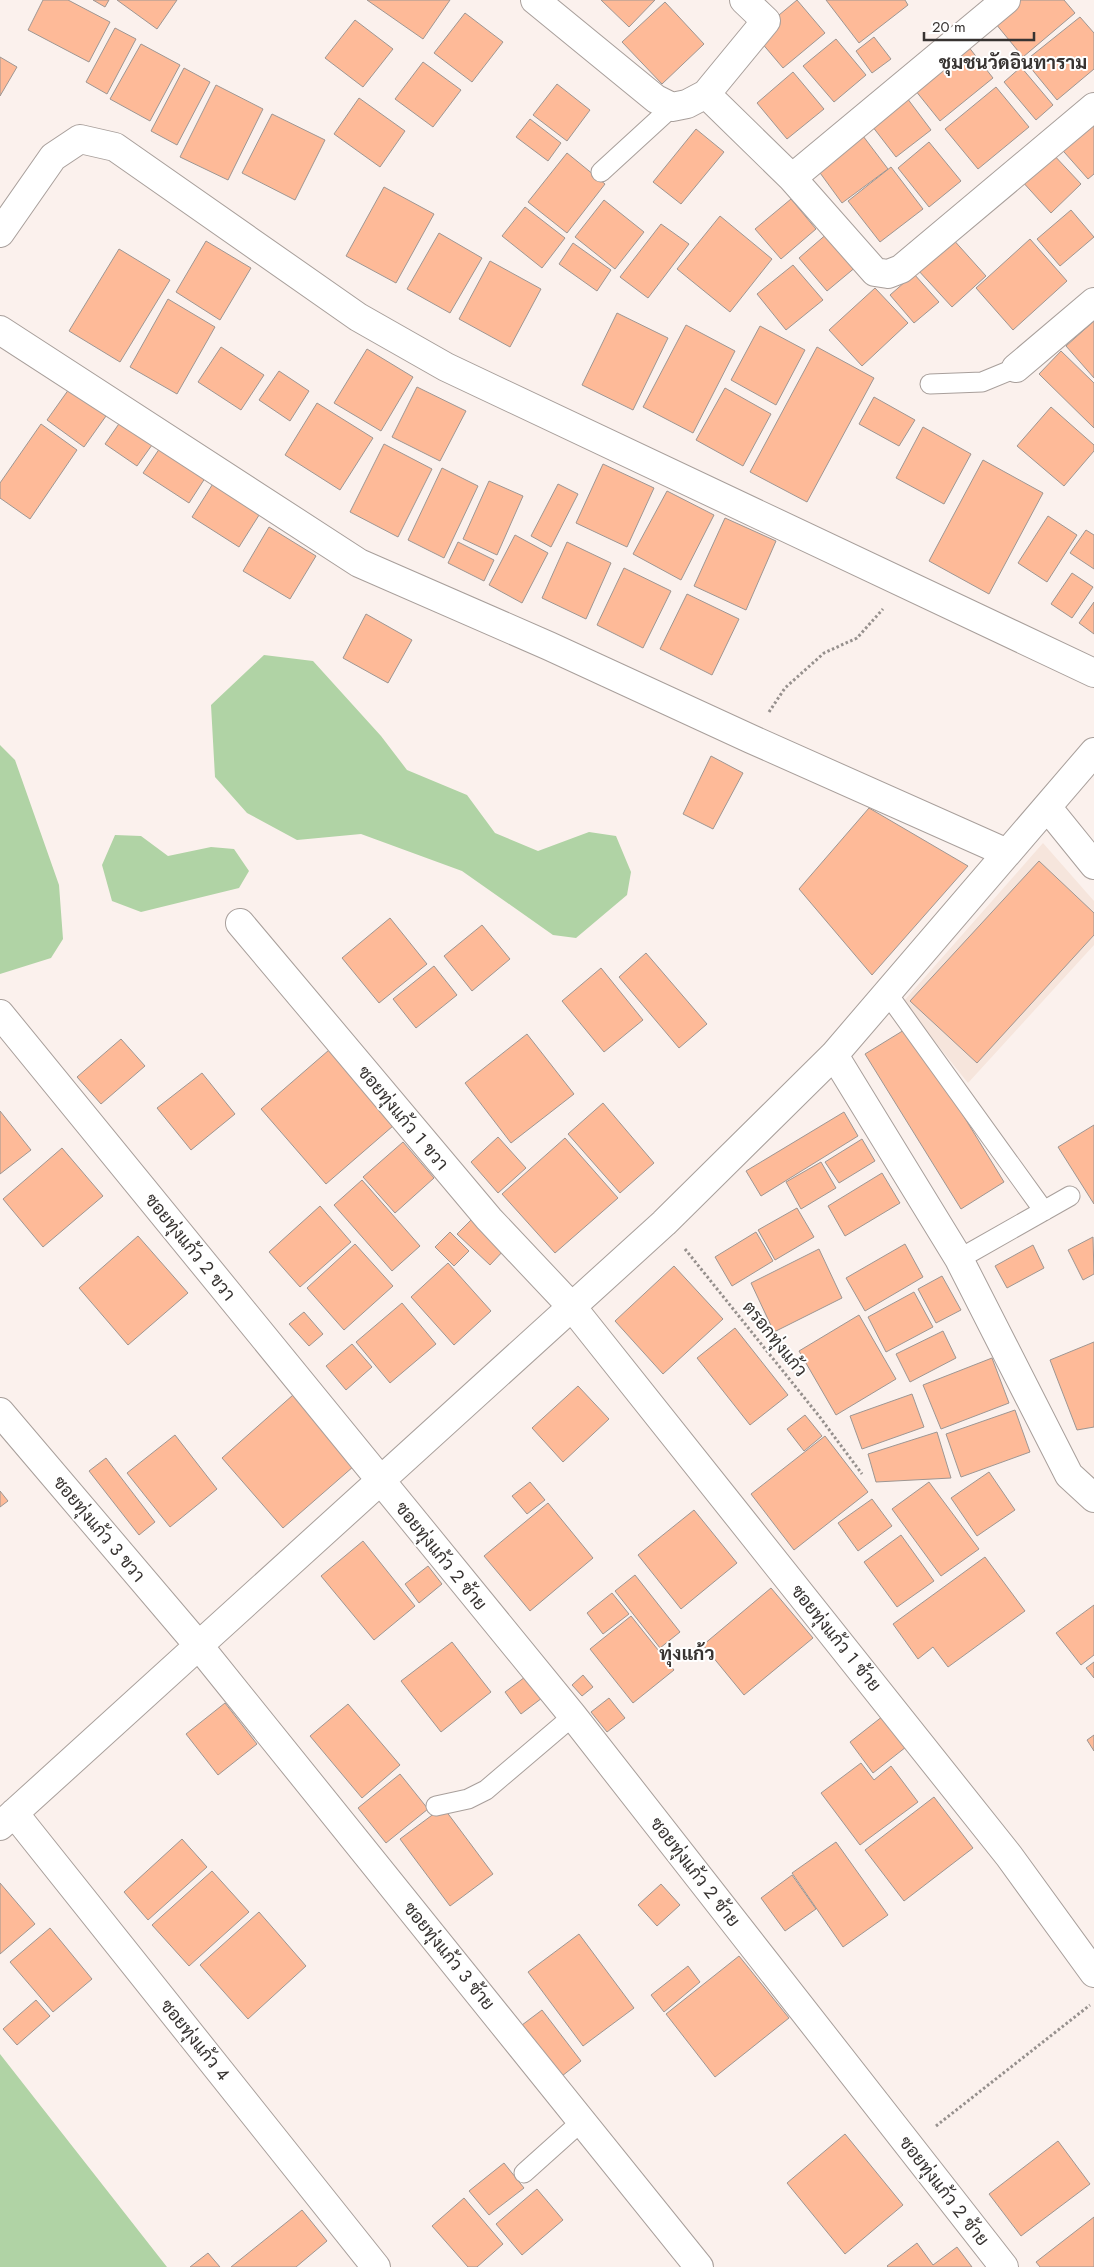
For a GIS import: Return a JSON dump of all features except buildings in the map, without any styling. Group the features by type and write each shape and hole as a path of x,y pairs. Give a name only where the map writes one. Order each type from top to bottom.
{"street":[{"path":"535,0 656,99 672,107 687,104 706,94 766,20 744,0"},
{"path":"792,178 1006,0"},
{"path":"706,94 792,178 875,272 888,274 901,269 1094,107"},
{"path":"0,234 52,157 80,139 115,147 358,316 446,366 1094,673"},
{"path":"1016,368 1094,302"},
{"path":"0,330 359,563 549,646 751,739 1007,853"},
{"path":"7,1819 664,1223 834,1055 1094,752"},
{"path":"1047,807 1094,865"},
{"name":"ซอยทุ่งแก้ว 1 ขวา","path":"240,923 489,1219 572,1307"},
{"name":"ซอยทุ่งแก้ว 2 ขวา","path":"0,1014 380,1481"},
{"path":"834,1055 959,1259 1069,1475 1094,1498"},
{"name":"ซอยทุ่งแก้ว 1 ซ้าย","path":"572,1307 1009,1856 1094,1973"},
{"name":"ซอยทุ่งแก้ว 3 ขวา","path":"0,1412 199,1646"},
{"name":"ซอยทุ่งแก้ว 2 ซ้าย","path":"380,1481 573,1716 1004,2267"},
{"name":"ซอยทุ่งแก้ว 3 ซ้าย","path":"199,1646 699,2267"},
{"name":"ซอยทุ่งแก้ว 4","path":"7,1819 376,2267"}],"lane":[{"path":"601,172 672,107"},
{"path":"930,384 982,382 1016,368"},
{"path":"887,992 1044,1211"},
{"path":"959,1259 1070,1196"},
{"path":"436,1806 468,1799 486,1790 573,1716"},
{"path":"524,2173 582,2121"}],"path":[{"path":"751,739 785,688 824,653 857,638 880,614 899,579"},
{"name":"ตรอกทุ่งแก้ว","path":"664,1223 819,1416 862,1474"},
{"path":"910,2146 1094,2002"}],"shaded area":[{"path":"1043,843 1094,901 1094,945 968,1083 903,1002"}],"green space":[{"path":"264,655 313,661 381,736 407,770 467,795 495,833 538,851 589,832 616,836 631,872 627,895 576,938 553,935 462,871 361,834 297,840 247,813 215,777 211,705"},
{"path":"0,745 15,760 59,885 63,939 51,958 0,974"},
{"path":"115,835 141,836 168,856 211,847 234,849 249,871 239,888 141,912 112,901 102,865"},
{"path":"0,2054 167,2267 0,2267"}],"district":[{"name":"ชุมชนวัดอินทาราม","path":"1013,62"},
{"name":"ทุ่งแก้ว","path":"687,1653"}]}
